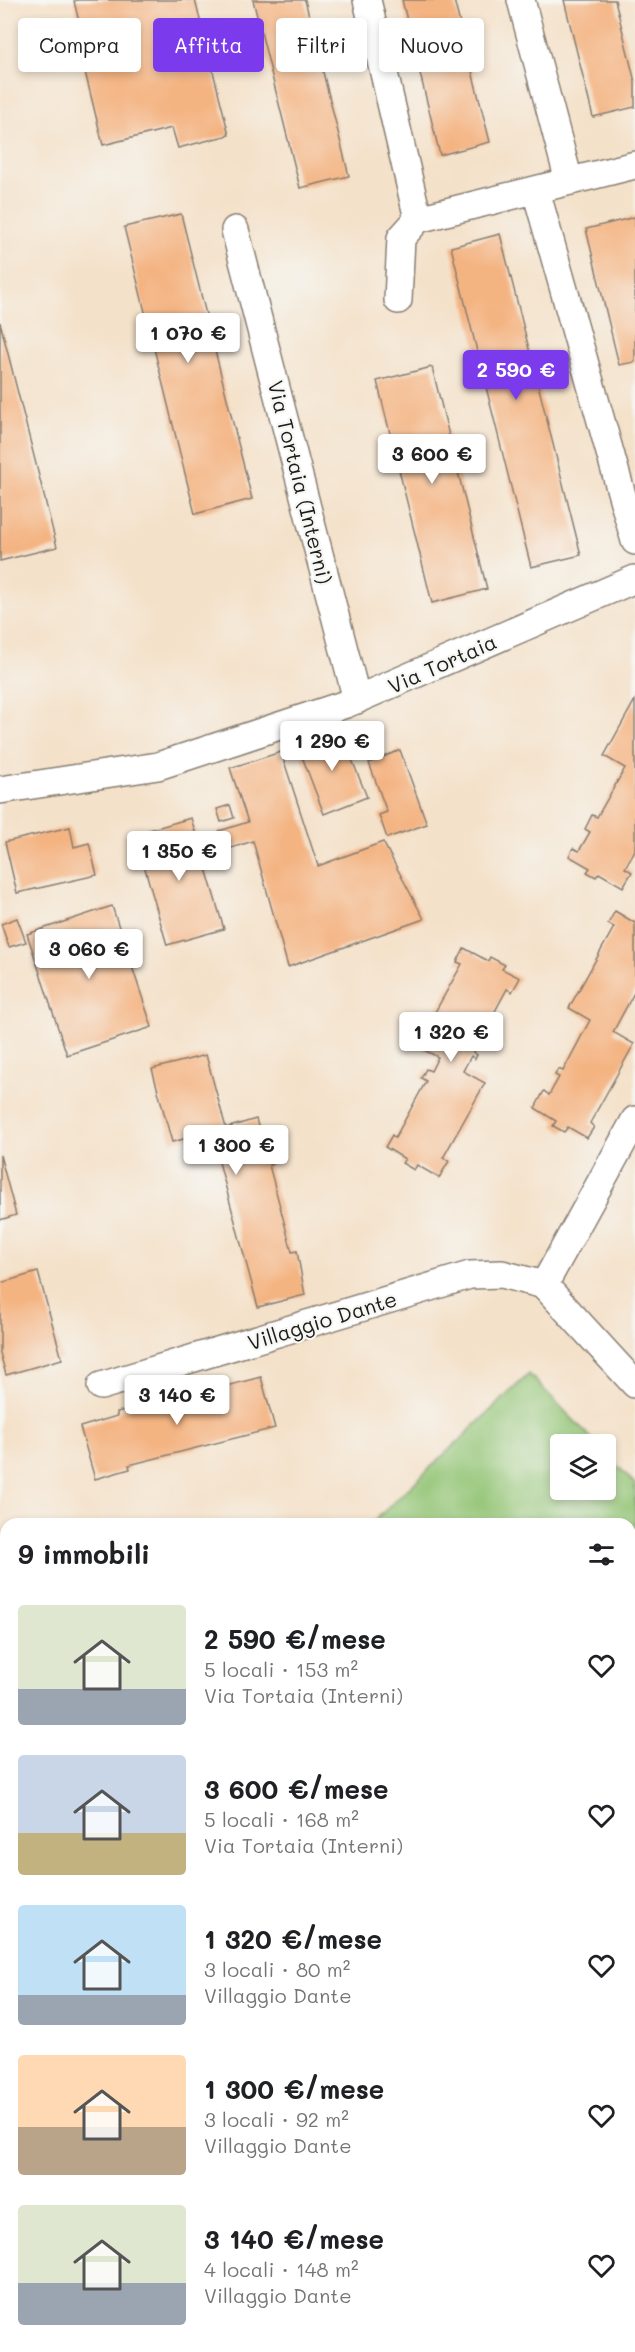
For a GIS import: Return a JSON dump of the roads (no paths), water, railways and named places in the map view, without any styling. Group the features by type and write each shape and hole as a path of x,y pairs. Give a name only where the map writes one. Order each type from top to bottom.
{"street":[{"path":"367,0 418,219"},
{"path":"521,0 568,181"},
{"path":"398,300 401,238 418,219 635,165"},
{"path":"536,191 635,541"},
{"name":"Via Tortaia (Interni)","path":"236,230 357,700"},
{"name":"Via Tortaia","path":"0,790 158,766 357,700 635,579"},
{"path":"635,1120 544,1285 635,1384"},
{"name":"Villaggio Dante","path":"101,1386 470,1275 502,1274 544,1285"}]}
